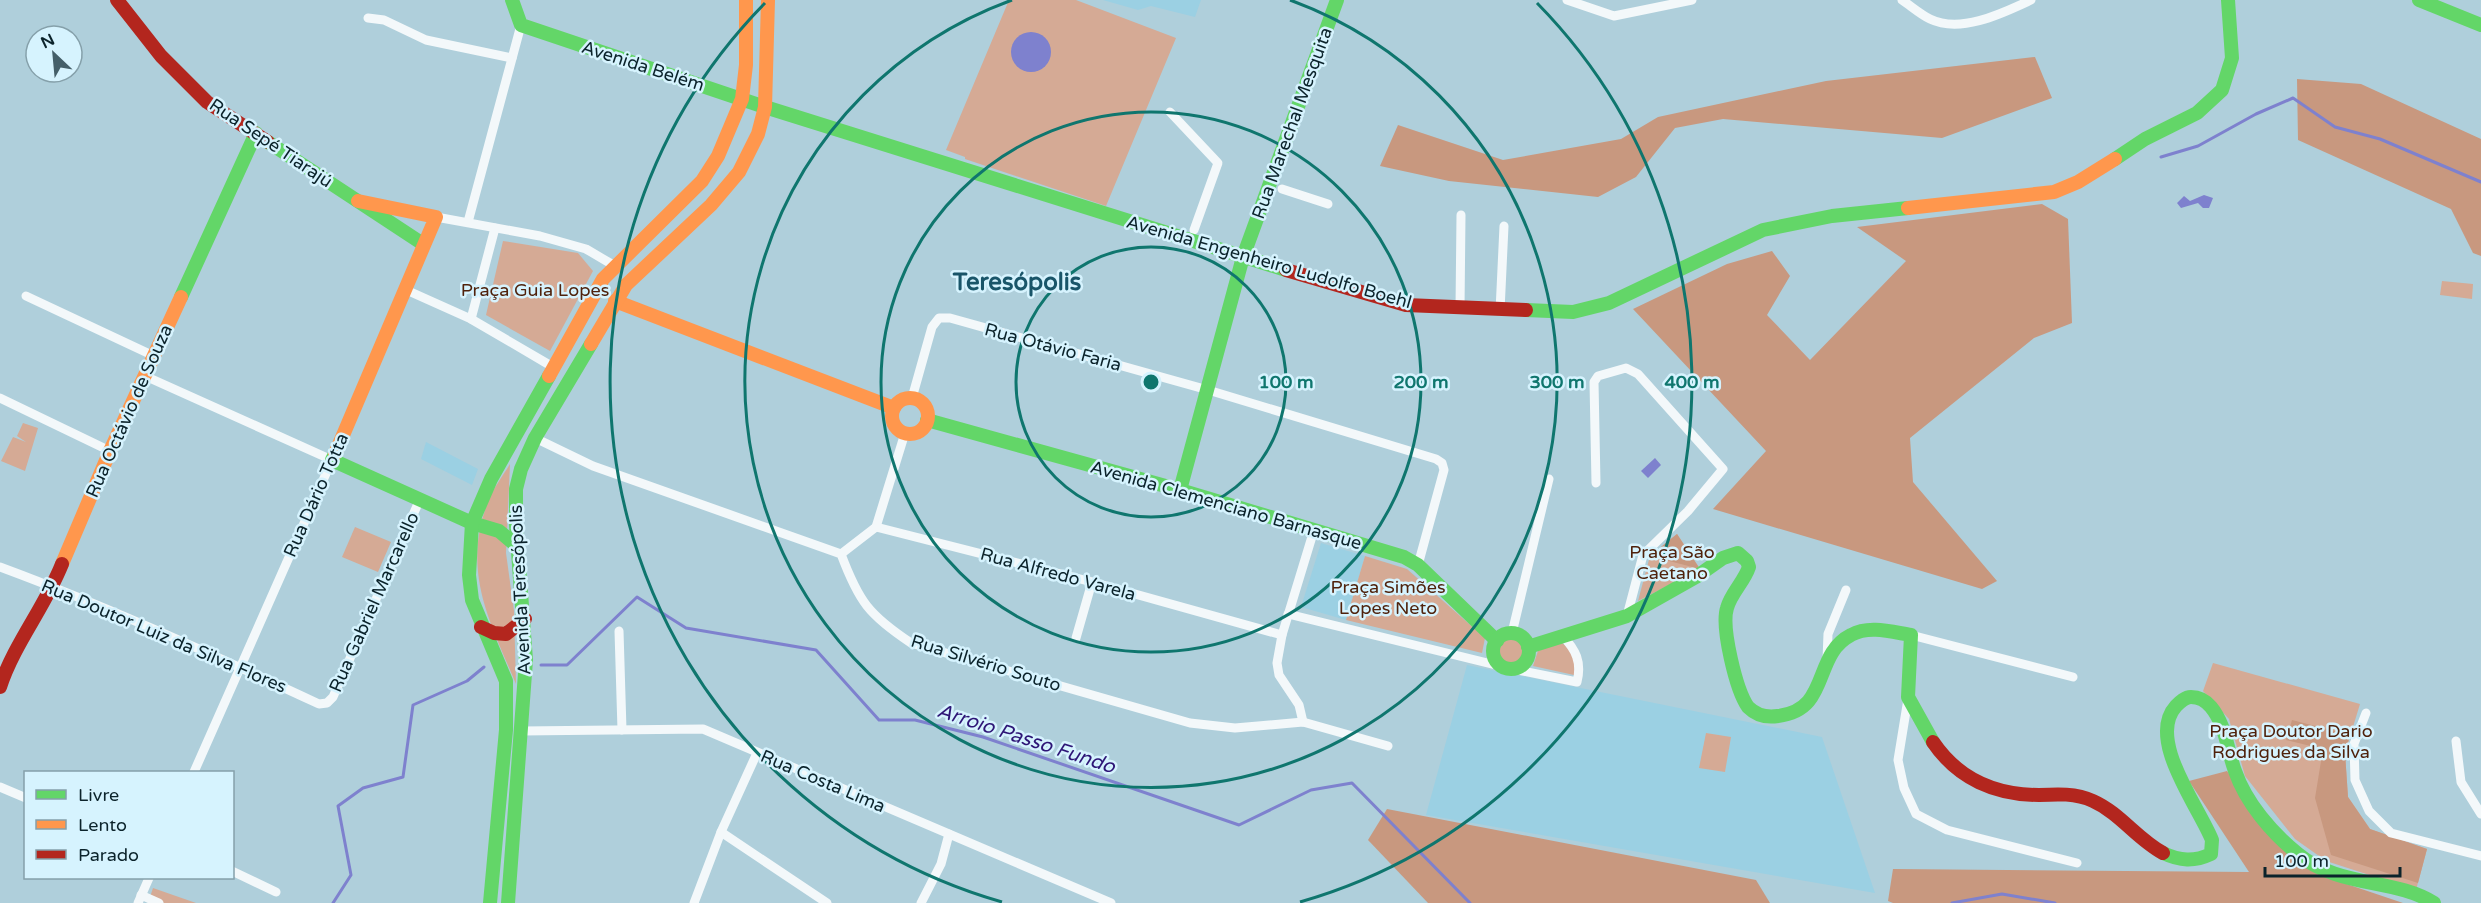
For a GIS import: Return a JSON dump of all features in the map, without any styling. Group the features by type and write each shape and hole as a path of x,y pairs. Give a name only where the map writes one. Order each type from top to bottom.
{"street":[{"name":"Rua Sepé Tiarajú","path":"117,0 161,56 207,102 423,244"},
{"path":"468,222 521,25 512,0"},
{"name":"Avenida Teresópolis","path":"495,862 506,730 506,681 481,627 472,600 469,575 472,523 487,487 603,279 702,181 718,156 742,99 746,65 746,0"},
{"name":"Avenida Teresópolis","path":"511,902 509,886 526,660 516,489 521,469 535,438 626,285 711,205 739,172 758,134 765,107 768,0"},
{"name":"Rua Marechal Mesquita","path":"1180,490 1243,257 1337,0"},
{"path":"1567,0 1614,16 1692,0"},
{"path":"1902,0 1931,19 1946,23 1972,21 2004,12 2031,0"},
{"name":"Avenida Engenheiro Ludolfo Boehl","path":"765,107 1243,257 1406,305 1500,311 1573,312 1609,303 1729,244 1763,230 1832,216 2054,192 2073,187 2144,140 2201,110 2222,91 2233,67 2228,0"},
{"path":"2419,0 2481,25"},
{"path":"368,18 384,20 426,40 512,58"},
{"name":"Avenida Belém","path":"521,25 765,107"},
{"path":"1170,112 1218,163 1194,230"},
{"name":"Rua Octávio de Souza","path":"0,687 6,669 53,587 110,451 256,133"},
{"path":"1282,189 1328,204"},
{"name":"Rua Sepé Tiarajú","path":"358,201 495,228"},
{"path":"1460,309 1461,215"},
{"name":"Rua Dário Totta","path":"194,771 332,460 436,216"},
{"path":"1500,311 1504,226"},
{"path":"471,319 495,228 586,249 615,266"},
{"path":"404,289 471,319 553,367"},
{"path":"26,296 153,356"},
{"path":"615,301 894,408"},
{"name":"Rua Otávio Faria","path":"912,398 932,327 939,318 950,318 1208,390 1442,463 1444,470 1418,565"},
{"path":"1596,483 1594,382 1598,376 1626,368 1638,374 1723,469 1688,511 1643,555 1627,616"},
{"path":"145,376 472,523 499,531 518,547"},
{"path":"0,398 110,451"},
{"path":"912,398 922,402 927,410 927,420 922,428 914,433 904,433 894,423 894,408 898,402 912,398"},
{"name":"Avenida Clemenciano Barnasque","path":"927,420 1180,490 1404,557 1418,565 1497,640"},
{"path":"535,438 593,466 841,554 876,527 904,433"},
{"path":"1512,633 1550,479"},
{"name":"Rua Gabriel Marcarello","path":"327,703 333,697 420,499"},
{"name":"Rua Alfredo Varela","path":"876,527 1092,582 1282,635"},
{"path":"1304,722 1299,705 1279,675 1277,663 1282,635 1314,530"},
{"path":"1528,647 1627,616 1696,577 1723,558 1738,553 1747,561 1749,567 1729,597 1725,606 1725,618 1743,700 1749,708 1766,717 1787,717 1801,711 1820,687 1827,663 1828,634 1846,590"},
{"name":"Rua Silvério Souto","path":"841,554 852,584 876,620 911,643 1190,723 1236,728 1304,722 1388,746"},
{"name":"Rua Doutor Luiz da Silva Flores","path":"0,567 53,587 239,666 319,704 327,703"},
{"path":"1076,638 1092,582"},
{"path":"1288,614 1508,668 1577,682 1580,670 1578,657 1562,635"},
{"path":"481,627 494,633 506,634 525,619"},
{"path":"1827,663 1838,646 1851,635 1868,630 1911,635 2073,677"},
{"path":"619,631 622,730"},
{"path":"1512,633 1523,637 1528,647 1524,663 1508,668 1495,657 1497,640 1512,633"},
{"path":"1911,635 1908,699 1898,760 1904,788 1916,814 1947,830 2077,863"},
{"path":"1908,699 1939,754 1952,768 1995,790 2014,794 2085,797 2100,804 2158,851 2196,861 2206,858 2212,850 2212,834 2173,766 2165,742 2170,714 2181,701 2193,697 2203,701 2221,723 2233,766 2246,796 2286,844 2320,868 2434,903"},
{"path":"2366,713 2354,744 2354,768 2355,780 2369,811 2391,833 2481,856"},
{"name":"Rua Costa Lima","path":"522,731 703,729 1111,903"},
{"path":"2456,741 2461,782 2481,814"},
{"path":"693,903 721,832 757,753"},
{"path":"0,787 24,797"},
{"path":"721,832 827,903"},
{"path":"921,903 941,864 949,834"},
{"path":"495,862 500,872 500,891 511,902"},
{"path":"490,903 495,862"},
{"path":"234,872 276,892"},
{"path":"149,879 140,899 159,903"}],"shaded area":[{"path":"1103,0 1201,0 1195,17 1151,6 1138,10"},
{"path":"426,442 478,469 472,485 421,459"},
{"path":"1321,543 1365,556 1346,620 1301,607"},
{"path":"1467,665 1822,737 1875,893 1426,815"}],"green space":[{"path":"1009,0 1076,0 1176,38 1106,206 965,159 965,157 946,150"},
{"path":"2035,57 2052,98 1942,138 1723,119 1675,128 1636,177 1598,197 1449,181 1380,166 1398,125 1503,160 1621,139 1658,117 1826,81"},
{"path":"2297,79 2361,84 2481,139 2481,256 2473,253 2451,209 2298,140"},
{"path":"2042,204 2068,219 2072,323 2034,338 1910,438 1913,482 1997,581 1982,589 1713,509 1766,451 1633,309 1727,264 1772,251 1790,276 1767,315 1810,360 1906,261 1857,227"},
{"name":"Praça Guia Lopes","path":"503,241 578,253 593,271 550,351 486,315"},
{"path":"2442,281 2473,284 2472,299 2440,295"},
{"path":"23,423 38,428 25,471 1,461 13,437 26,442 17,436"},
{"path":"510,464 506,553 514,611 516,684 482,597 477,553 480,529 487,504"},
{"path":"355,527 391,542 378,572 342,557"},
{"name":"Praça São Caetano","path":"1677,534 1700,569 1638,601 1650,556"},
{"path":"1677,534 1700,569 1650,556"},
{"name":"Praça Simões Lopes Neto","path":"1365,556 1407,569 1485,638 1482,653 1346,620"},
{"path":"1511,637 1521,641 1525,651 1521,661 1511,665 1501,661 1497,651 1501,641"},
{"path":"1561,642 1573,657 1574,675 1533,666 1538,651"},
{"name":"Praça Doutor Dario Rodrigues da Silva","path":"2213,663 2360,704 2345,753 2348,797 2370,829 2427,849 2416,890 2326,861 2295,839 2245,776 2229,719 2203,691"},
{"path":"2292,720 2350,735 2345,753 2348,797 2370,829 2427,849 2418,883 2331,855 2315,798 2323,749 2286,740"},
{"path":"1706,733 1731,737 1725,772 1699,768"},
{"path":"2227,771 2282,847 2317,874 2403,903 1893,903 1888,901 1893,869 2249,872 2189,781"},
{"path":"1387,809 1756,880 1770,903 1428,903 1368,840"},
{"path":"153,888 196,903 164,903 150,897"}],"water":[{"path":"1031,32 1045,38 1051,52 1045,66 1031,72 1017,66 1011,52 1017,38"},
{"path":"2204,195 2213,198 2209,208 2203,208 2198,203 2181,208 2177,203 2184,196 2190,201"},
{"path":"1655,458 1661,465 1648,478 1641,471"}],"waterway":[{"path":"2161,157 2198,146 2256,114 2293,98 2335,127 2380,139 2481,182"},
{"name":"Arroio Passo Fundo","path":"541,665 567,665 637,597 686,628 816,650 879,720 915,720 983,737 1239,825 1311,790 1352,783 1470,903"},
{"name":"Arroio Passo Fundo","path":"333,903 351,875 338,806 363,788 403,777 413,705 467,681 484,667"},
{"name":"Arroio Passo Fundo","path":"1952,903 2002,894 2055,903"}],"traffic: fast":[{"path":"512,0 521,25 765,107 1286,270"},
{"path":"1180,490 1243,257 1337,0"},
{"path":"2115,159 2145,139 2197,113 2222,90 2232,58 2228,0"},
{"path":"2419,0 2481,25"},
{"path":"181,297 256,133"},
{"path":"268,142 423,244"},
{"path":"1526,310 1573,312 1609,303 1763,230 1832,216 1908,208"},
{"path":"508,903 526,660 516,525 516,489 521,469 535,438 591,344"},
{"path":"490,903 506,730 506,681 472,600 469,575 472,523 491,479 549,376"},
{"path":"927,420 1180,490 1404,557 1418,565 1497,641"},
{"path":"335,454 332,460 472,523"},
{"path":"472,523 499,531 518,547"},
{"path":"1528,647 1627,616 1696,577 1723,558 1738,553 1747,561 1749,567 1727,608 1726,629 1734,673 1748,707 1754,712 1769,717 1795,712 1806,704 1814,693 1831,655 1839,644 1851,635 1865,630 1911,635 1908,697 1933,742"},
{"path":"1511,633 1523,639 1529,651 1523,663 1511,669 1499,663 1493,651 1499,639 1511,633"},
{"path":"2163,853 2187,860 2211,854 2212,840 2178,773 2167,736 2168,720 2176,706 2185,699 2194,697 2207,703 2216,714 2235,771 2246,795 2261,817 2288,846 2314,865 2331,872 2402,890 2434,903"}],"traffic: slow":[{"path":"549,376 603,279 702,181 718,156 742,99 746,65 746,0"},
{"path":"591,344 626,285 711,205 739,172 758,134 765,107 768,0"},
{"path":"1908,208 2054,192 2078,182 2115,159"},
{"path":"335,454 436,217 358,201"},
{"path":"62,564 110,451 181,297"},
{"path":"615,301 894,408"},
{"path":"910,398 923,403 928,416 923,429 910,434 897,429 892,416 897,403 910,398"}],"traffic: jam":[{"path":"117,0 161,56 207,102 268,142"},
{"path":"1286,270 1406,305 1526,310"},
{"path":"0,687 13,656 62,564"},
{"path":"481,627 494,633 506,634 525,619"},
{"path":"1933,742 1954,766 1966,775 1993,788 2023,794 2060,794 2087,798 2112,812 2145,841 2163,853"}],"district":[{"name":"Teresópolis","path":"1017,282"}]}
